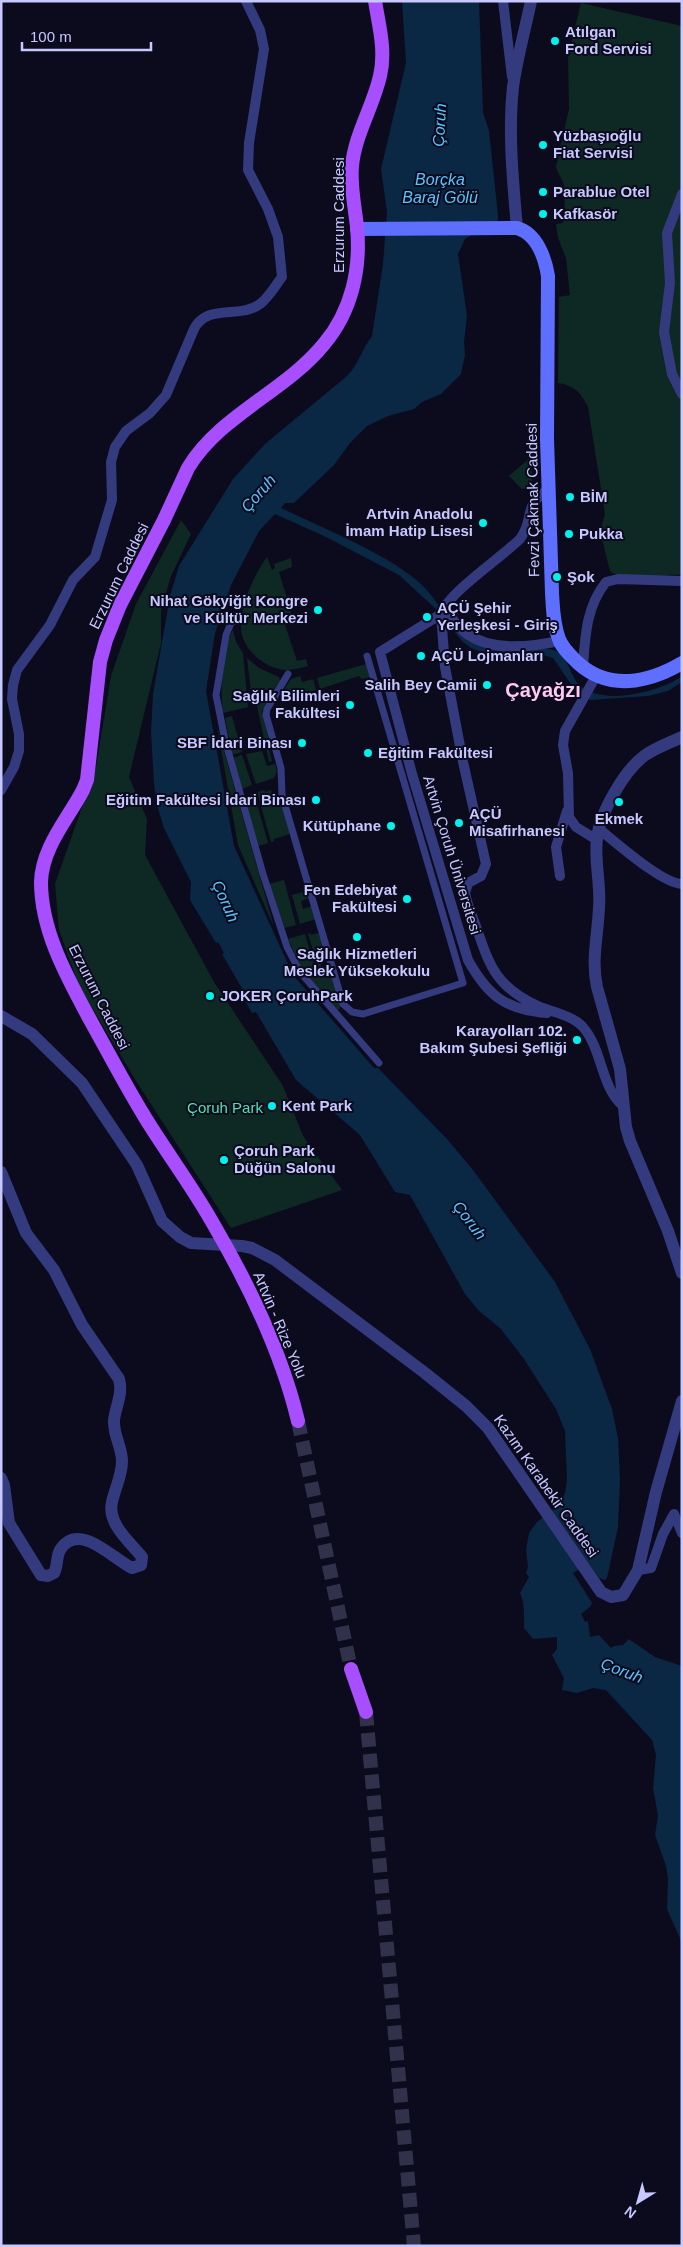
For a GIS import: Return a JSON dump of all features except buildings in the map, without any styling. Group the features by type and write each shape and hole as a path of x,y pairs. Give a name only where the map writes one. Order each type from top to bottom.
{"main road":[{"name":"Erzurum Caddesi","path":"226,1245 198,1198 145,1118 67,975 53,943 44,910 42,872 50,848 77,802 87,780 100,662 109,630 197,453 224,428 302,366 333,333 347,307 357,272 358,229 352,168 355,148 380,76 382,56 375,1"},
{"path":"358,229 517,228"},
{"name":"Fevzi Çakmak Caddesi","path":"517,228 528,235 540,249 544,257 548,276 549,489 553,610 559,641"},
{"path":"559,641 583,667 596,676 616,682 651,677 682,663"},
{"name":"Artvin - Rize Yolu","path":"226,1245 252,1296 274,1346 286,1376 298,1421"},
{"path":"351,1669 366,1712"}],"street":[{"path":"1,790 14,767 19,751 19,734 12,699 15,678 20,664 50,626 73,580 95,556 112,500 111,462 118,441 126,431 150,413 166,395 199,321 209,315 244,310 259,304 282,277 278,237 268,209 248,170 249,143 264,49 260,30 246,1"},
{"path":"503,1 513,86 511,145 517,228"},
{"path":"513,86 531,1"},
{"path":"682,194 667,233 670,283 664,332 672,374 682,394"},
{"path":"549,489 532,503 527,527 520,539 456,595 443,611 445,667 463,762 486,864 481,876 466,886 466,897 486,957 499,979 518,997 577,1022 587,1033 612,1094 624,1106"},
{"path":"583,667 590,615 596,599 606,582 618,579 682,581"},
{"path":"443,611 462,630 482,642 520,646 559,641"},
{"name":"Artvin Çoruh Üniversitesi","path":"443,611 380,652 412,774 468,960 484,985 501,1001 522,1010 556,1013"},
{"path":"239,618 231,624 226,635 216,695 225,740 262,874 287,947 300,972 379,1063"},
{"path":"288,674 266,712 281,768 282,795 343,1004 352,1012 363,1014 463,983 367,656"},
{"path":"560,876 556,847 567,810 568,773 563,738 596,676"},
{"path":"681,739 653,750 638,761 624,779 609,804 598,834 600,901 594,974 620,1069 630,1141 668,1231 682,1273"},
{"path":"567,810 569,817 576,827 598,834 675,884 682,884"},
{"name":"Kazım Karabekir Caddesi","path":"1,1016 32,1034 82,1083 137,1165 162,1221 180,1237 192,1243 252,1248 274,1260 453,1396 488,1428 601,1592 611,1598 623,1594 638,1570 656,1492 682,1401"},
{"path":"1,1172 26,1233 54,1270 82,1325 119,1379 121,1386 114,1420 114,1431 122,1457 122,1466 111,1512 118,1528 142,1557 141,1565 132,1568 100,1546 76,1540 61,1548 54,1573 48,1576 41,1575 10,1523 1,1478"},
{"path":"668,1231 682,1249"},
{"path":"638,1570 651,1568 663,1534 674,1514 682,1533"}],"green space":[{"path":"581,3 682,26 682,575 625,577 610,571 600,531 605,514 588,407 583,398 573,388 558,383 559,297 570,295 566,258 558,238 556,224 563,223 565,194 564,185 556,166 569,109 568,56"},
{"path":"532,456 532,488 522,489 509,476"},
{"name":"Çoruh Park","path":"181,520 191,534 171,576 161,610 161,643 129,777 147,819 145,855 214,982 283,1086 303,1136 342,1190 231,1228 138,1084 79,986 59,930 55,884 96,767 111,676 136,604"},
{"path":"267,557 272,570 275,568 274,564 291,558 292,567 279,572 293,619 284,622 297,661 306,659 308,666 285,670 277,669 263,662 245,644 242,636 241,619 245,600 257,572"},
{"path":"233,630 236,642 243,653 248,707 223,713 222,682 224,659"},
{"path":"247,658 259,668 279,677 280,681 274,689 251,692"},
{"path":"366,664 370,677 362,679 359,676 320,689 317,678"},
{"path":"300,676 302,682 313,679 316,690 306,693 299,688 289,691 285,699 280,695 291,679"},
{"path":"271,694 262,711 271,749 269,750 272,761 269,762 257,706 253,706 251,697"},
{"path":"232,716 242,752 232,755 225,718"},
{"path":"217,726 274,927 238,845"},
{"path":"262,751 267,766 275,764 277,771 274,778 256,784 246,754"},
{"path":"242,755 252,785 242,789 233,758"},
{"path":"265,790 265,792 271,790 274,797 280,798 290,834 274,839 271,842 257,792"},
{"path":"254,793 268,843 258,846 244,797"},
{"path":"284,880 296,925 284,928 269,884"},
{"path":"307,891 309,898 301,901 303,909 312,906 316,919 300,924 292,895"},
{"path":"311,933 311,935 319,933 326,954 319,956 322,969 319,970 308,934"},
{"path":"305,934 316,971 304,974 288,939"},
{"path":"331,971 341,1006 337,1012 307,977"}],"water":[{"name":"Borçka Baraj Gölü","path":"402,1 479,1 483,112 489,131 498,220 465,239 458,254 467,316 464,342 465,355 461,374 441,394 422,402 414,409 388,416 367,426 350,443 334,465 294,503 285,503 281,508 377,554 412,576 425,588 452,623 477,644 487,648 533,648 556,651 564,658 580,686 590,692 603,695 617,696 646,691 672,682 682,676 682,682 668,691 648,696 590,700 575,690 553,658 543,655 491,655 471,648 462,641 436,609 399,575 324,536 275,514 259,531 231,585 215,633 206,691 234,846 293,975 374,1068 378,1068 447,1139 473,1170 555,1282 590,1349 612,1409 618,1438 620,1479 618,1527 607,1578 605,1580 599,1578 588,1564 573,1573 592,1603 581,1614 585,1622 588,1621 590,1637 599,1635 611,1648 623,1645 629,1639 655,1657 682,1666 682,1943 667,1909 668,1879 666,1866 655,1835 658,1816 653,1788 656,1755 652,1740 606,1690 593,1688 577,1693 562,1690 564,1678 552,1655 557,1649 557,1637 533,1639 524,1628 522,1597 520,1593 529,1577 526,1573 528,1567 526,1550 529,1533 537,1522 560,1504 565,1493 567,1480 565,1431 556,1409 524,1359 500,1328 479,1311 465,1294 410,1195 395,1192 360,1135 296,1080 256,1012 252,1013 244,999 247,997 222,954 224,953 218,942 216,943 190,900 191,882 164,828 157,805 151,733 153,694 170,596 179,566 233,479 265,444 347,376 372,336 383,264 387,212 381,169 406,63"}],"tunnel":[{"path":"298,1421 351,1669"},
{"path":"366,1712 414,2246"}],"place":[{"name":"Atılgan Ford Servisi","path":"555,41"},
{"name":"Yüzbaşıoğlu Fiat Servisi","path":"543,145"},
{"name":"Parablue Otel","path":"543,192"},
{"name":"Kafkasör","path":"543,214"},
{"name":"BİM","path":"570,497"},
{"name":"Artvin Anadolu İmam Hatip Lisesi","path":"483,523"},
{"name":"Pukka","path":"569,534"},
{"name":"Şok","path":"557,577"},
{"name":"Nihat Gökyiğit Kongre ve Kültür Merkezi","path":"318,610"},
{"name":"AÇÜ Şehir Yerleşkesi - Giriş","path":"427,617"},
{"name":"AÇÜ Lojmanları","path":"421,656"},
{"name":"Salih Bey Camii","path":"487,685"},
{"name":"Sağlık Bilimleri Fakültesi","path":"350,705"},
{"name":"SBF İdari Binası","path":"302,743"},
{"name":"Eğitim Fakültesi","path":"368,753"},
{"name":"Eğitim Fakültesi İdari Binası","path":"316,800"},
{"name":"Ekmek","path":"619,802"},
{"name":"AÇÜ Misafirhanesi","path":"459,823"},
{"name":"Kütüphane","path":"391,826"},
{"name":"Fen Edebiyat Fakültesi","path":"407,899"},
{"name":"Sağlık Hizmetleri Meslek Yüksekokulu","path":"357,937"},
{"name":"JOKER ÇoruhPark","path":"210,996"},
{"name":"Karayolları 102. Bakım Şubesi Şefliği","path":"577,1040"},
{"name":"Kent Park","path":"272,1106"},
{"name":"Çoruh Park Düğün Salonu","path":"224,1160"}],"district":[{"name":"Çayağzı","path":"543,690"}],"water label":[{"name":"Çoruh","path":"439,125"},
{"name":"Çoruh","path":"258,493"},
{"name":"Çoruh","path":"226,901"},
{"name":"Çoruh","path":"470,1220"},
{"name":"Çoruh","path":"622,1670"}]}
